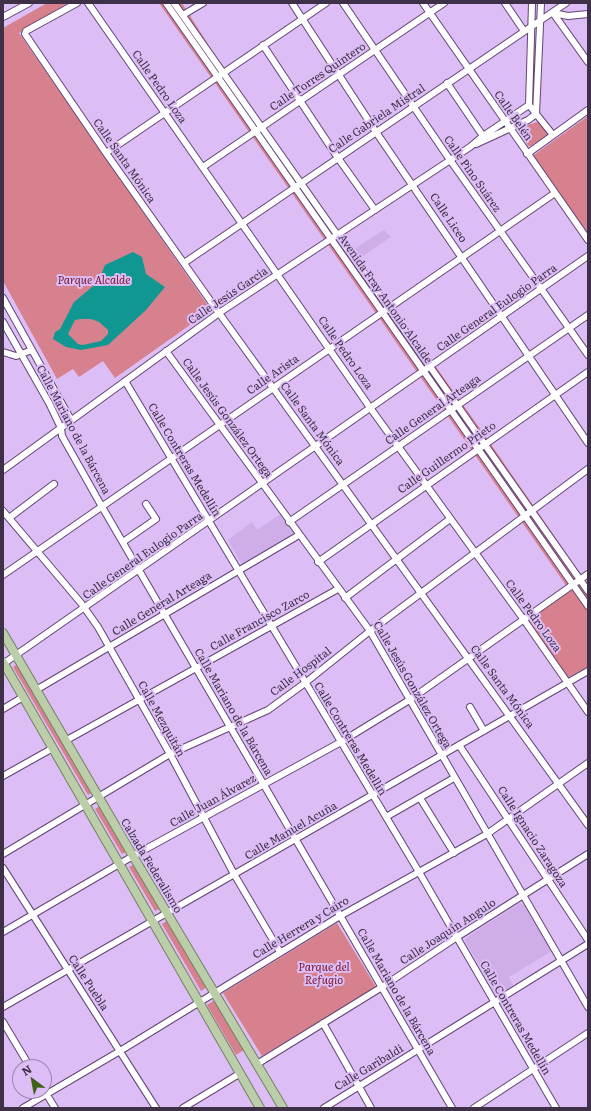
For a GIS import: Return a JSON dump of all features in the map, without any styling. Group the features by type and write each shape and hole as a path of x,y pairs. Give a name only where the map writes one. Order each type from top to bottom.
{"main road":[{"name":"Calzada Federalismo","path":"3,633 98,798 283,1108"},
{"path":"3,663 87,805 239,1074 260,1108"}],"street":[{"path":"3,17 29,3"},
{"name":"Calle Santa Mónica","path":"77,3 25,32 106,153 218,313 469,658 588,826"},
{"name":"Calle Pedro Loza","path":"88,3 371,409 524,620 588,712"},
{"name":"Avenida Fray Antonio Alcalde","path":"166,3 221,75"},
{"name":"Avenida Fray Antonio Alcalde","path":"174,3 331,240 588,606"},
{"path":"183,16 203,3"},
{"name":"Calle Liceo","path":"292,3 376,132 413,184 588,443"},
{"path":"106,153 326,3"},
{"name":"Calle Pino Suárez","path":"343,3 374,51 588,355"},
{"name":"Calle Belén","path":"423,3 588,240"},
{"name":"Calle Torres Quintero","path":"203,167 444,3"},
{"path":"505,3 524,31"},
{"path":"532,3 529,104 553,135"},
{"path":"536,114 541,3"},
{"name":"Calle Gabriela Mistral","path":"184,263 566,3"},
{"path":"553,13 568,16 588,14"},
{"path":"553,13 588,62"},
{"path":"263,46 338,158 375,210"},
{"path":"447,83 484,138"},
{"name":"Calle Jesús García","path":"3,470 218,313 484,138 529,104"},
{"path":"527,154 588,110"},
{"name":"Calle Jesús García","path":"484,138 510,129 536,114"},
{"name":"Avenida Fray Antonio Alcalde","path":"259,130 301,183 588,591"},
{"name":"Calle Arista","path":"3,575 37,553 101,505 218,424 463,258 555,193"},
{"name":"Calle General Eulogio Parra","path":"3,663 371,409 588,256"},
{"name":"Calle Mariano de la Bárcena","path":"3,298 71,420"},
{"name":"Calle General Arteaga","path":"290,522 588,315"},
{"name":"Calle Mariano de la Bárcena","path":"3,322 61,428 62,436 101,505 452,1108"},
{"path":"3,352 16,356 32,350"},
{"name":"Calle Jesús González Ortega","path":"166,351 318,562 370,631 411,699 454,778 588,1007"},
{"name":"Calle Guillermo Prieto","path":"318,562 588,372"},
{"name":"Calle Contreras Medellín","path":"125,381 419,872 556,1108"},
{"name":"Calle Hospital","path":"3,854 170,754 230,726 261,714 305,683 370,631 588,469"},
{"path":"9,518 54,484"},
{"path":"123,542 156,519 146,504"},
{"name":"Calle Mezquitán","path":"3,511 84,608 109,647 170,754 234,874 280,952"},
{"path":"345,598 450,519"},
{"name":"Calle General Arteaga","path":"36,690 299,535"},
{"name":"Calle Juan Álvarez","path":"3,932 120,863 341,742 411,699 588,574"},
{"name":"Calle Francisco Zarco","path":"66,741 338,589"},
{"name":"Calle Manuel Acuña","path":"3,1007 588,671"},
{"path":"3,709 24,697"},
{"path":"470,707 484,731"},
{"name":"Calle Ignacio Zaragoza","path":"459,746 588,940"},
{"path":"3,776 53,748"},
{"name":"Calle Herrera y Cairo","path":"52,1088 120,1051 340,916 487,834 588,763"},
{"path":"386,817 454,778"},
{"path":"420,798 454,853"},
{"name":"Calle Joaquín Angulo","path":"257,1064 382,987 457,937 588,854"},
{"name":"Calle Puebla","path":"3,868 156,1108"},
{"name":"Calle Garibaldi","path":"324,1108 588,944"},
{"path":"3,1022 25,1059"},
{"path":"323,1023 371,1108"},
{"path":"474,1108 588,1033"},
{"path":"184,1108 239,1074"},
{"name":"Calle Herrera y Cairo","path":"23,1108 35,1099"},
{"path":"49,1099 55,1108"}],"shaded area":[{"path":"384,230 391,237 360,258 354,249"},
{"path":"133,252 142,257 146,274 165,287 146,310 108,345 81,350 66,347 53,339 55,332 60,329 74,302 98,282 105,265","holes":["91,319 99,322 108,330 108,334 101,341 83,345 78,344 68,334 75,320"]},
{"path":"281,514 296,534 242,565 228,540 252,522 257,530"},
{"path":"520,903 524,905 552,951 509,977 513,985 500,994 496,994 465,941 466,938"}],"green space":[{"name":"Parque Alcalde","path":"47,3 68,3 19,33 211,310 115,378 103,361 79,377 73,369 57,379 3,281 3,28"},
{"path":"159,3 182,3 225,71 486,437 588,585 588,667 567,678 529,623 530,619 570,591"},
{"path":"588,116 588,234 531,157"},
{"path":"537,122 542,125 548,135 531,146 528,146 520,132 525,126"},
{"path":"18,664 93,792 88,795 13,667"},
{"path":"101,805 128,851 122,854 95,809"},
{"path":"135,864 161,908 155,911 129,867"},
{"path":"168,920 207,987 201,991 162,924"},
{"name":"Parque del Refugio","path":"337,923 376,987 262,1056 223,993"},
{"path":"215,1000 244,1050 236,1055 207,1005"}]}
